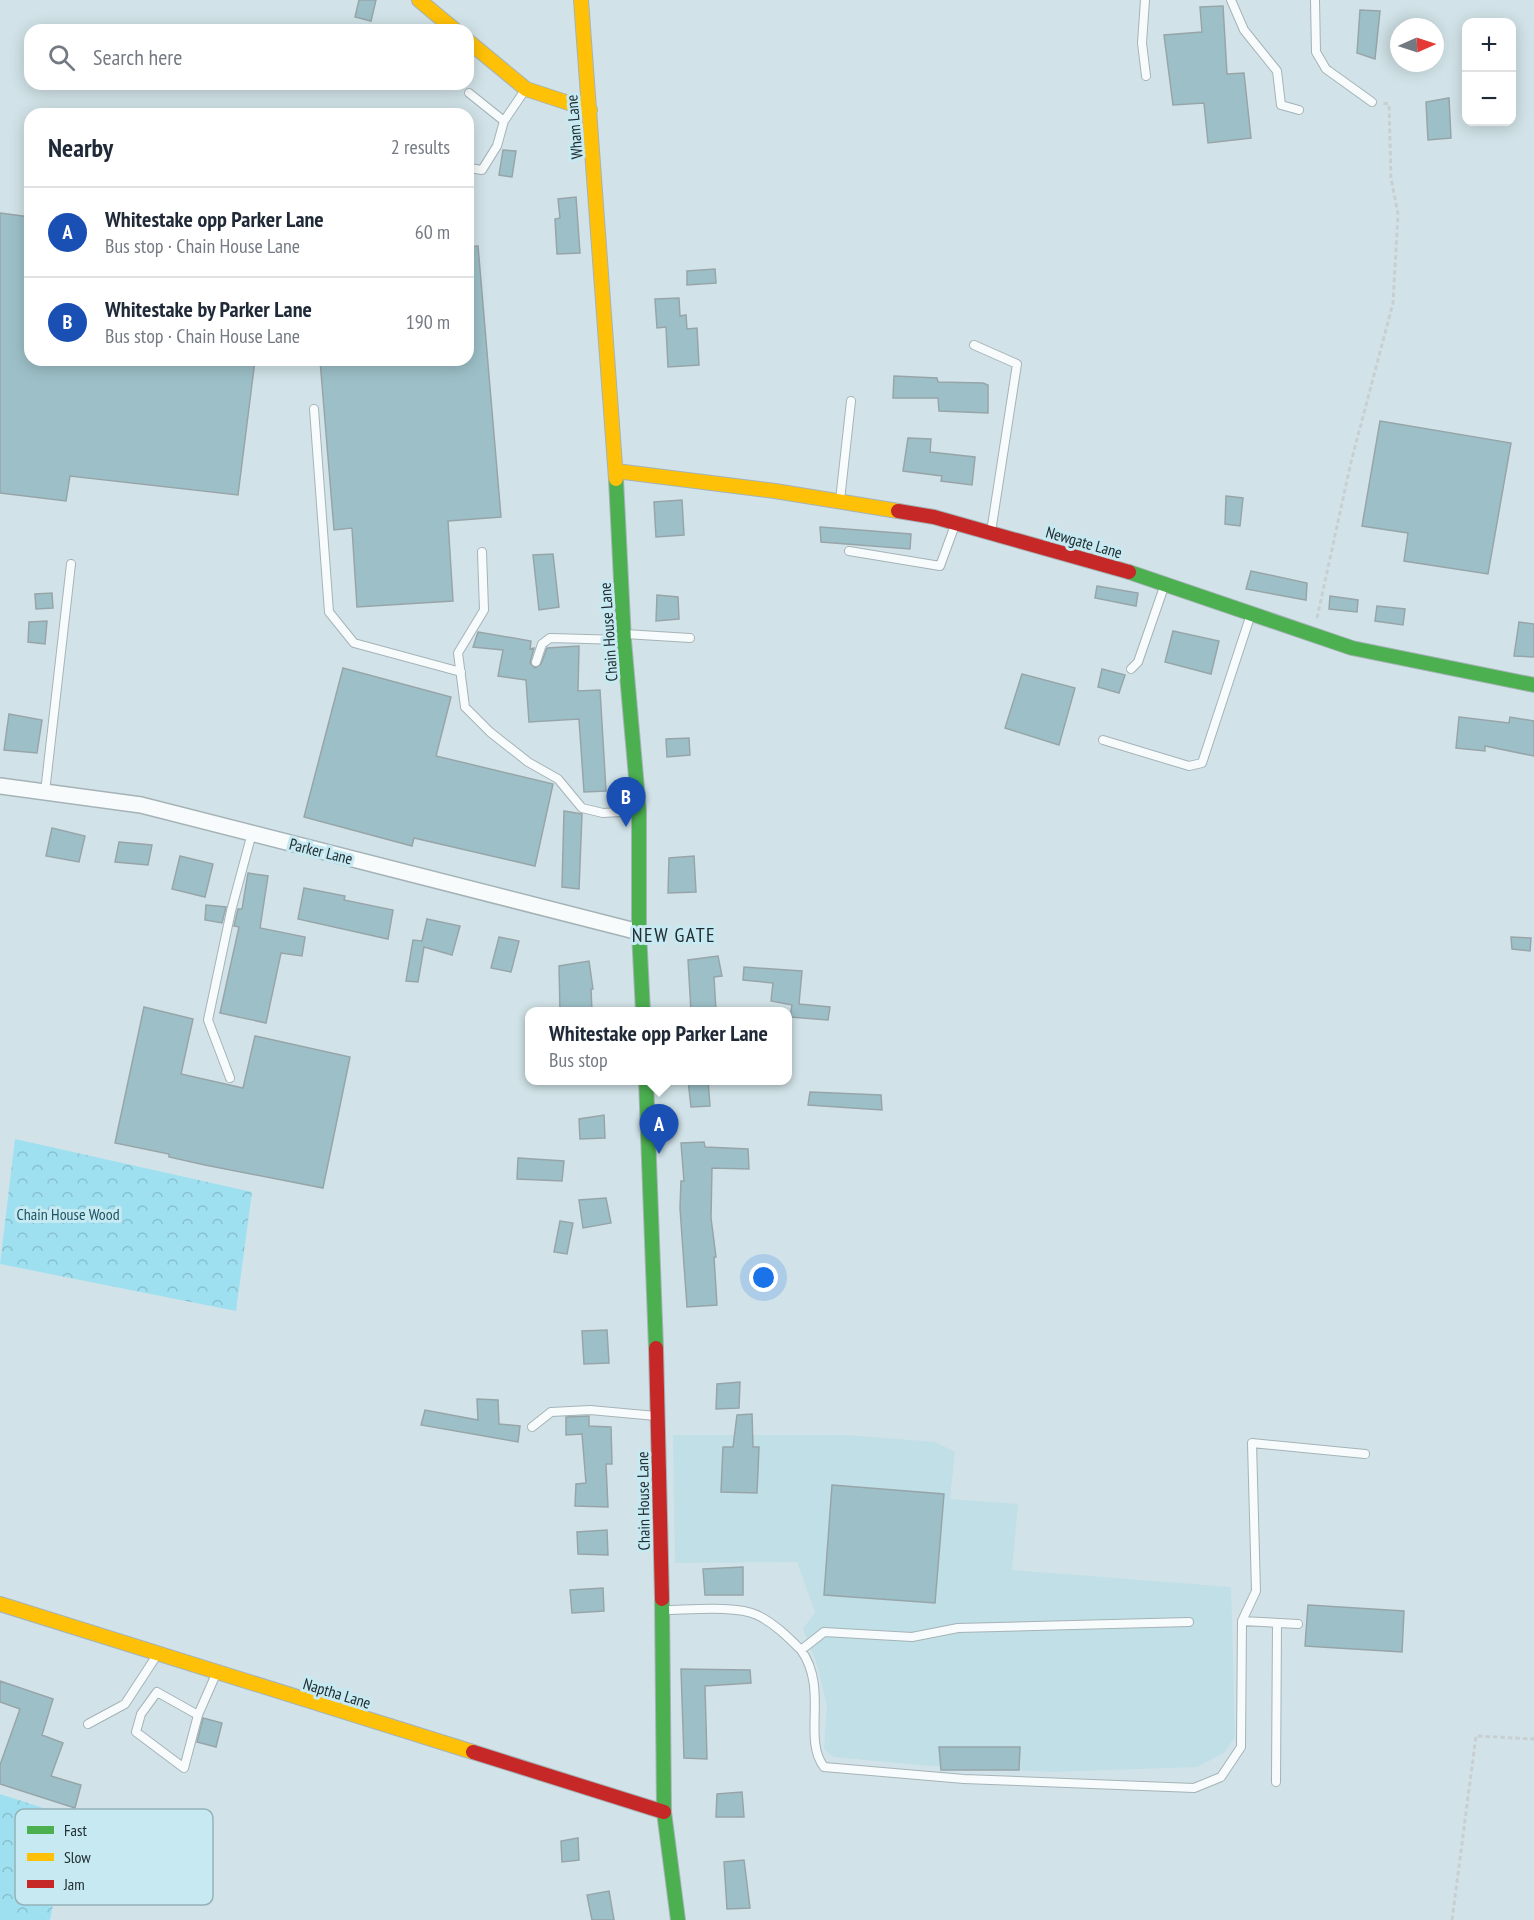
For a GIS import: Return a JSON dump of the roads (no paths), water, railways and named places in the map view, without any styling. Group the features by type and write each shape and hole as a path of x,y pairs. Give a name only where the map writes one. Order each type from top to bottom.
{"street":[{"path":"419,0 448,24"},
{"name":"Wham Lane","path":"581,0 601,251"},
{"path":"474,46 526,89 590,110"},
{"name":"Chain House Lane","path":"601,251 616,471 624,637 639,811 639,932 643,1007"},
{"name":"Newgate Lane","path":"616,471 840,502 955,523 1166,583 1352,648 1534,685"},
{"name":"Parker Lane","path":"0,786 141,805 639,932"},
{"name":"Chain House Lane","path":"646,1085 658,1416 664,1812 678,1920"},
{"name":"Naptha Lane","path":"0,1604 664,1812"}],"lane":[{"path":"1145,0 1142,43 1146,76"},
{"path":"1231,0 1244,30 1277,71 1281,105 1299,110"},
{"path":"1315,0 1316,52 1326,69 1372,102"},
{"path":"474,169 482,170 497,146 504,121 526,89"},
{"path":"469,93 504,121"},
{"path":"974,345 1017,364 991,533"},
{"path":"840,502 851,401"},
{"path":"314,410 329,612 354,643 461,672"},
{"path":"849,551 940,566 955,523"},
{"path":"482,552 484,610 458,653 465,707 497,738 528,762 558,779 582,808 603,813 639,811"},
{"path":"45,792 71,564"},
{"path":"1131,669 1138,662 1166,583"},
{"path":"1103,740 1189,766 1202,763 1251,613"},
{"path":"536,662 542,644 550,638 690,638"},
{"path":"230,1078 208,1020 231,911 252,833"},
{"path":"532,1427 551,1412 590,1410 658,1416"},
{"path":"662,1610 735,1611 755,1614 779,1628 801,1650 815,1679 816,1757 824,1767 964,1779 1194,1788 1221,1778 1241,1747 1242,1621 1256,1590 1252,1443 1365,1454"},
{"path":"1242,1621 1298,1624"},
{"path":"801,1650 824,1632 912,1637 958,1628 1189,1622"},
{"path":"1276,1782 1277,1623"},
{"path":"88,1725 125,1704 158,1654"},
{"path":"198,1714 157,1692 141,1714 136,1732 184,1767 198,1714 217,1672"}],"place":[{"name":"Whitestake by Parker Lane","path":"626,827"},
{"name":"Whitestake opp Parker Lane","path":"659,1154"}],"district":[{"name":"NEW GATE","path":"674,935"}],"park label":[{"name":"Chain House Wood","path":"68,1214"}]}
